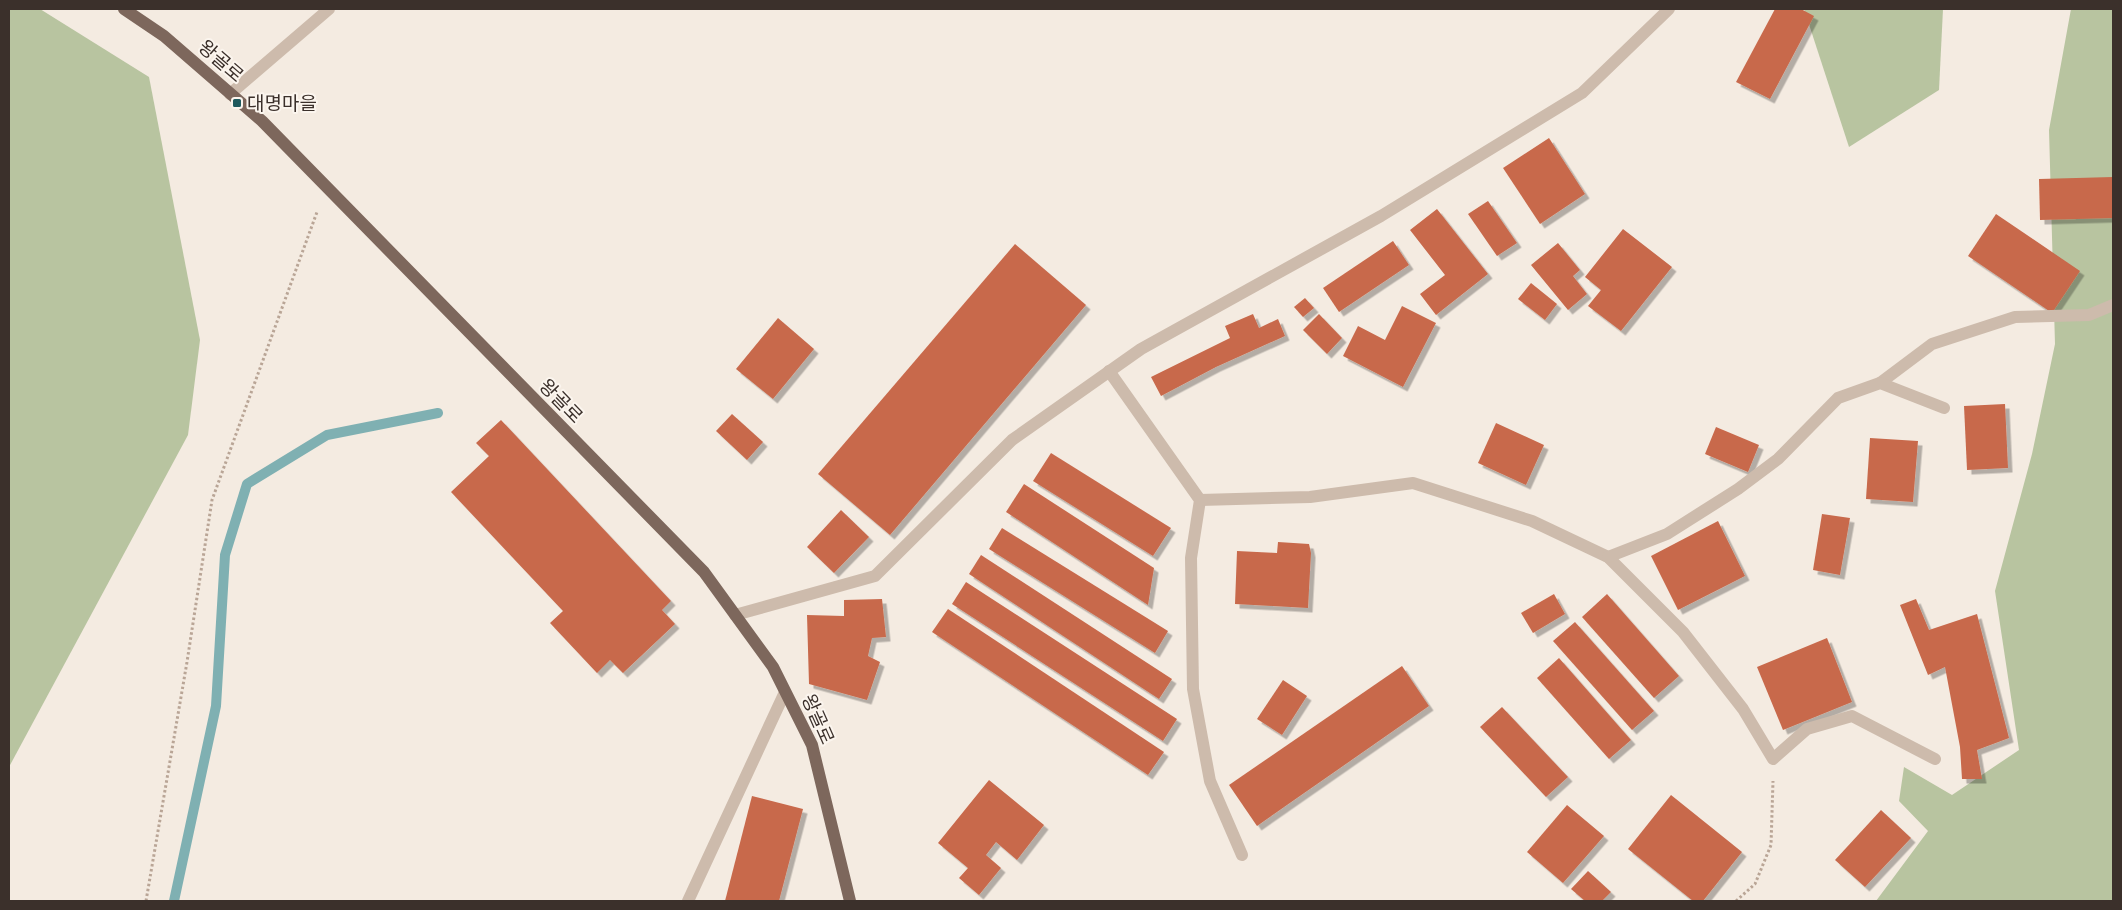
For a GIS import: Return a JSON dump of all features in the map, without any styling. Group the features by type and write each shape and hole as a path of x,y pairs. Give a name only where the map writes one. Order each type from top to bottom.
{"main road":[{"name":"왕골로","path":"124,9 164,36 262,121 704,572 773,667 812,745 850,901"}],"street":[{"path":"230,94 329,9"},
{"path":"735,614 875,576 1012,440 1141,349 1382,216 1582,93 1669,9"},
{"path":"1608,557 1667,534 1738,488 1778,459 1838,398 1880,382 1932,344 2016,317 2089,315 2113,305"},
{"path":"1109,372 1200,500 1191,558 1192,689 1210,780 1242,855"},
{"path":"1880,382 1944,408"},
{"path":"1200,500 1310,497 1413,483 1532,521 1608,557 1683,632 1743,709 1773,759 1807,729 1852,716 1935,759"},
{"path":"688,901 786,692"}],"path":[{"path":"146,901 187,662 212,500 326,188"},
{"path":"1736,901 1755,884 1771,845 1773,759"}],"green space":[{"path":"9,9 40,9 149,77 200,340 188,435 9,767"},
{"path":"1804,9 1943,9 1939,90 1849,147"},
{"path":"2071,9 2113,9 2113,901 1876,901 1928,831 1899,801 1904,767 1952,795 2019,750 1995,591 2032,454 2055,344 2049,130"}],"building":[{"path":"1775,9 1801,9 1814,16 1770,99 1736,82"},
{"path":"1549,138 1585,194 1540,224 1503,168"},
{"path":"2113,177 2113,218 2040,220 2039,179"},
{"path":"1488,201 1517,243 1497,256 1468,214"},
{"path":"1437,209 1488,274 1436,315 1420,294 1445,275 1410,230"},
{"path":"1996,214 2080,271 2052,313 1968,256"},
{"path":"1623,229 1672,267 1621,331 1588,306 1601,290 1585,277"},
{"path":"1393,241 1409,265 1339,312 1323,288"},
{"path":"1558,243 1580,270 1573,276 1587,294 1568,310 1531,265"},
{"path":"1015,244 1086,305 890,535 818,474"},
{"path":"1531,283 1557,304 1545,320 1518,299"},
{"path":"1305,298 1314,308 1303,317 1294,307"},
{"path":"1402,306 1436,323 1403,387 1343,356 1358,326 1385,340"},
{"path":"1253,314 1259,328 1278,319 1285,336 1216,367 1161,396 1151,377 1230,338 1225,326"},
{"path":"1319,314 1342,338 1327,354 1303,330"},
{"path":"778,318 814,349 773,399 736,369"},
{"path":"2005,404 2008,468 1967,470 1964,406"},
{"path":"732,414 763,442 747,460 716,431"},
{"path":"501,420 671,601 662,610 675,624 623,673 610,660 597,673 550,623 563,611 451,492 489,456 476,443"},
{"path":"1496,423 1544,445 1526,485 1478,463"},
{"path":"1716,427 1759,445 1748,472 1705,454"},
{"path":"1870,438 1918,441 1913,502 1866,499"},
{"path":"1051,453 1171,528 1153,556 1033,481"},
{"path":"1024,484 1154,568 1148,605 1006,512"},
{"path":"841,510 869,537 834,573 807,547"},
{"path":"1822,514 1850,518 1840,575 1813,570"},
{"path":"1718,521 1745,576 1678,610 1651,556"},
{"path":"1002,528 1168,631 1155,653 989,549"},
{"path":"1278,542 1309,544 1311,553 1308,608 1235,604 1237,551 1277,553"},
{"path":"981,555 1172,679 1159,699 969,574"},
{"path":"966,582 1177,719 1163,741 952,604"},
{"path":"1554,594 1565,614 1533,633 1521,613"},
{"path":"1607,594 1679,676 1654,698 1582,617"},
{"path":"882,599 886,637 872,638 868,656 880,662 867,700 809,684 807,615 844,616 844,600"},
{"path":"1916,599 1929,630 1977,614 2009,738 1977,750 1982,779 1962,779 1960,747 1945,667 1928,675 1900,605"},
{"path":"948,609 1164,752 1148,775 932,632"},
{"path":"1575,622 1654,711 1632,730 1553,641"},
{"path":"1827,638 1852,702 1783,730 1757,667"},
{"path":"1559,658 1631,740 1609,759 1537,678"},
{"path":"1402,666 1429,706 1257,826 1229,785"},
{"path":"1283,680 1307,696 1282,735 1257,719"},
{"path":"1502,707 1568,777 1546,797 1480,727"},
{"path":"989,780 1044,825 1017,860 996,842 986,855 1001,868 979,895 959,878 968,868 938,843"},
{"path":"1671,795 1742,852 1703,901 1693,901 1628,849"},
{"path":"752,796 803,809 779,901 725,901"},
{"path":"1567,805 1604,836 1563,883 1527,852"},
{"path":"1881,810 1911,838 1865,887 1835,860"},
{"path":"1588,871 1611,892 1602,901 1585,901 1571,889"}],"waterway":[{"path":"174,901 216,706 225,555 247,484 327,435 438,413"}],"place":[{"name":"대명마을","path":"237,103"}]}
